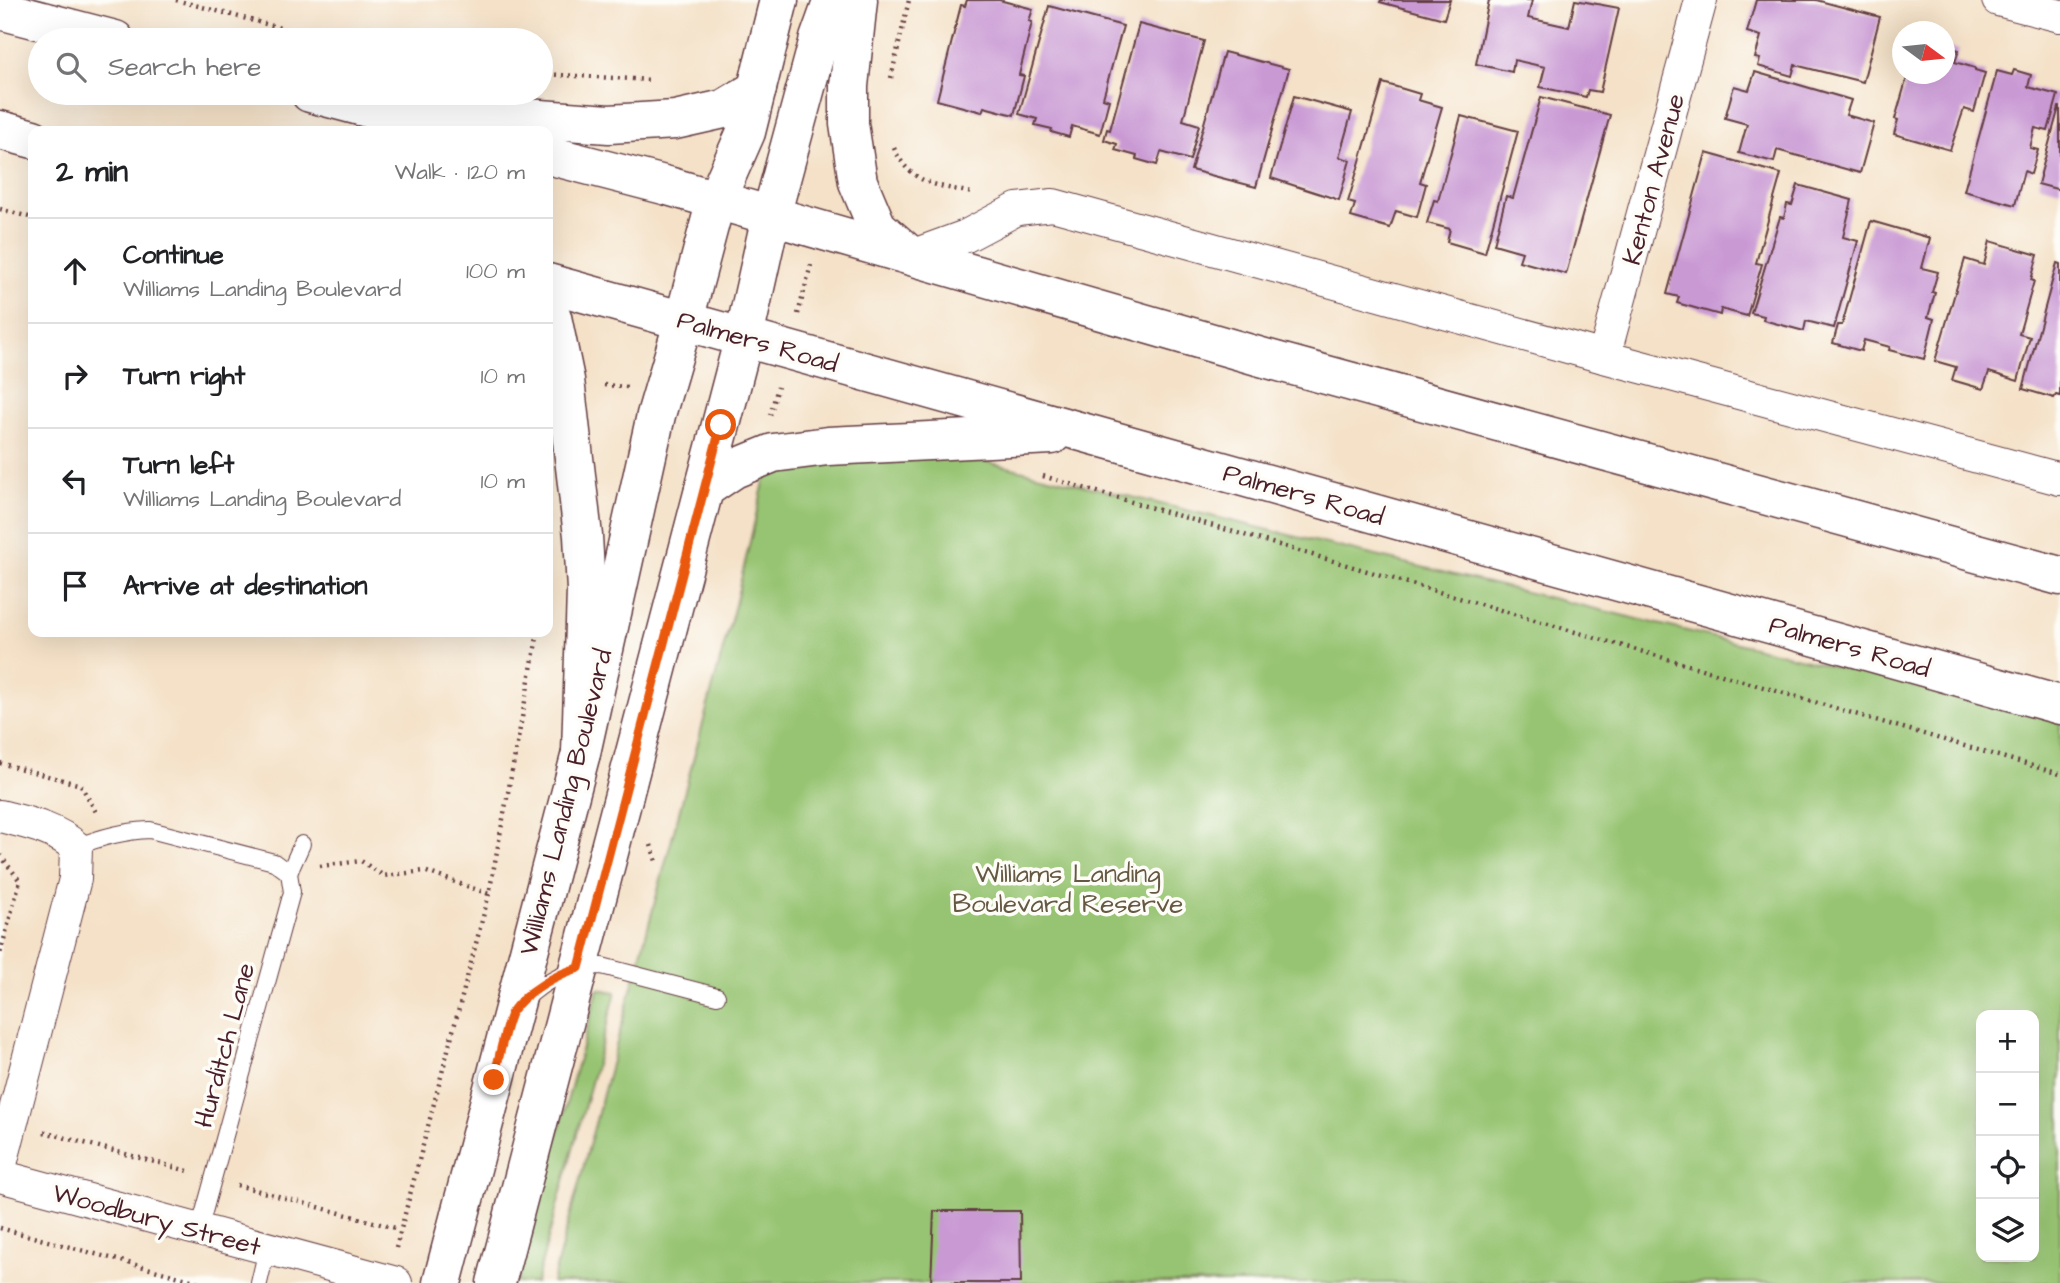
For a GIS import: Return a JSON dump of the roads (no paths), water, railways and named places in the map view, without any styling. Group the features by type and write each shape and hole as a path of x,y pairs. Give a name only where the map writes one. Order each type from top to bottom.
{"main road":[{"name":"Williams Landing Boulevard","path":"442,1283 581,752 656,415 716,201 746,131 779,0"},
{"name":"Williams Landing Boulevard","path":"496,1283 744,337 771,216 815,52 833,0"},
{"path":"858,0 849,86 849,124 858,182 877,227 911,256"},
{"path":"0,10 68,28"},
{"path":"360,106 609,124 675,120 724,109 757,89"},
{"path":"356,105 438,126"},
{"path":"0,130 28,138"},
{"path":"553,156 1261,357 2060,576"},
{"name":"Palmers Road","path":"553,284 2060,705"},
{"path":"553,322 565,380 583,536 586,590 581,752"},
{"path":"704,489 734,469 774,453 828,446 1089,434"}],"street":[{"name":"Kenton Avenue","path":"1604,357 1701,0"},
{"path":"1998,0 2060,16"},
{"path":"911,256 966,236 1017,209 1052,205 2060,479"},
{"path":"0,816 64,836 76,847 75,879 0,1168"},
{"name":"Woodbury Street","path":"0,1176 393,1282"}],"lane":[{"path":"76,847 103,836 150,830 274,862 289,873"},
{"name":"Hurditch Lane","path":"199,1230 292,892 289,873 302,844"},
{"path":"512,1012 546,982 565,971 602,966 717,996"},
{"path":"259,1283 267,1249"}],"park label":[{"name":"Williams Landing Boulevard Reserve","path":"1068,888"}]}
